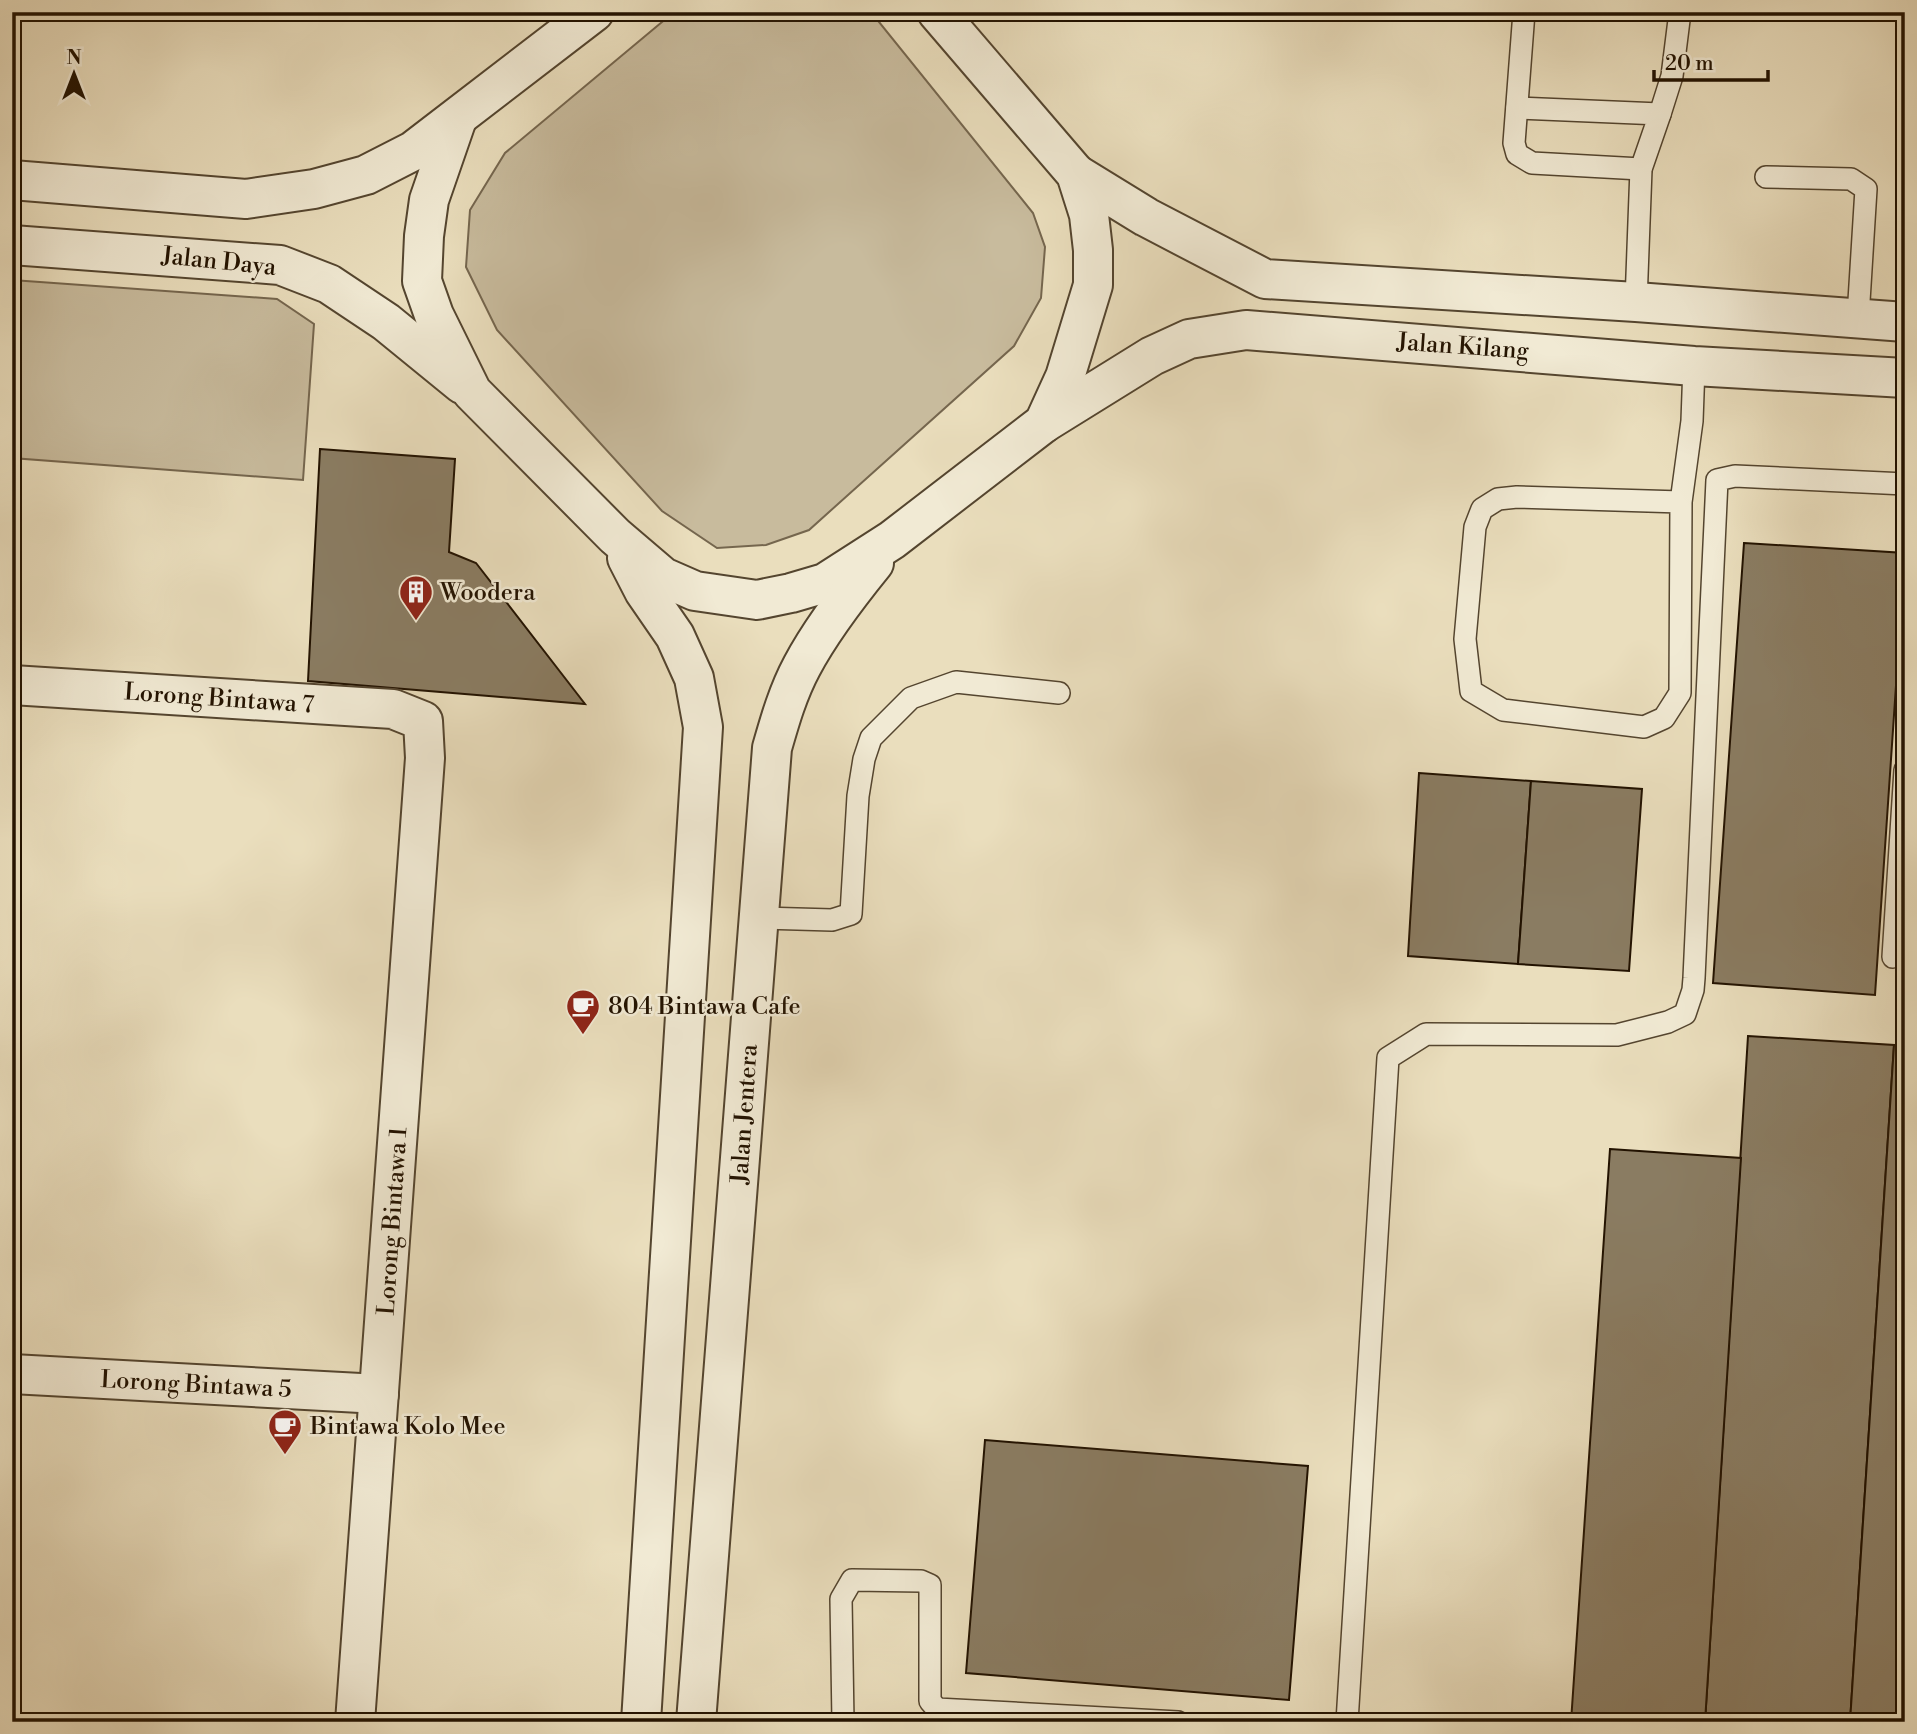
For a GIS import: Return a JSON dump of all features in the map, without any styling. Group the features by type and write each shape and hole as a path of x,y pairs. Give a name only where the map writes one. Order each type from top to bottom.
{"street":[{"path":"12,180 246,199 314,189 366,176 412,151 457,119 594,12"},
{"path":"937,12 1076,174 1146,216 1265,279 1905,322"},
{"path":"457,119 429,200 424,236 422,281 434,315 472,392 615,536 663,578 695,591 757,600 825,583 892,540"},
{"path":"1044,423 1065,377 1093,285 1089,215 1076,174"},
{"name":"Jalan Daya","path":"12,245 280,265 329,284 386,322 472,392"},
{"name":"Jalan Kilang","path":"892,540 1044,423 1152,356 1189,339 1246,330 1694,366 1905,378"},
{"path":"615,536 644,591 675,636 694,678 703,727 641,1722"},
{"name":"Jalan Jentera","path":"696,1722 772,748 787,701 809,654 846,598 892,540"},
{"name":"Lorong Bintawa 7","path":"12,685 393,709 423,721"},
{"name":"Lorong Bintawa 1","path":"355,1722 425,758 423,721"},
{"name":"Lorong Bintawa 5","path":"12,1374 379,1394"}],"lane":[{"path":"1524,12 1514,143 1517,154 1532,163 1642,169"},
{"path":"1636,302 1642,169 1672,76 1680,12"},
{"path":"1517,108 1660,114"},
{"path":"1766,177 1851,179 1866,189 1858,317"},
{"path":"1681,502 1517,497 1498,499 1482,509 1475,527 1465,639 1471,691 1503,710 1644,727 1664,718 1680,693 1681,502 1692,421 1694,366"},
{"path":"1347,1722 1388,1058 1426,1034 1617,1035 1668,1023 1685,1014 1694,978 1717,480 1735,476 1905,484"},
{"path":"759,918 832,920 851,914 858,796 864,759 871,738 911,698 956,682 1059,693"},
{"path":"1893,957 1905,770"},
{"path":"843,1722 841,1599 852,1580 921,1581 930,1585 930,1701 937,1709 1178,1722"}],"shaded area":[{"path":"674,12 871,12 1033,213 1045,247 1041,298 1014,346 809,530 766,545 717,548 662,511 497,330 466,267 470,210 505,153"},
{"path":"12,280 277,299 314,324 303,480 12,458"}],"building":[{"name":"Woodera","path":"320,449 455,459 449,552 476,563 585,704 308,681"},
{"path":"1744,543 1905,553 1875,995 1713,983"},
{"path":"1419,773 1531,781 1518,964 1408,956"},
{"path":"1531,781 1642,789 1629,971 1518,964"},
{"path":"1748,1036 1894,1045 1850,1722 1705,1722"},
{"path":"1894,1045 1905,1045 1905,1722 1850,1722"},
{"path":"1610,1149 1741,1158 1705,1722 1571,1722"},
{"path":"985,1440 1308,1466 1289,1700 966,1673"}],"place":[{"name":"Woodera","path":"416,622"},
{"name":"804 Bintawa Cafe","path":"583,1036"},
{"name":"Bintawa Kolo Mee","path":"285,1456"}]}
